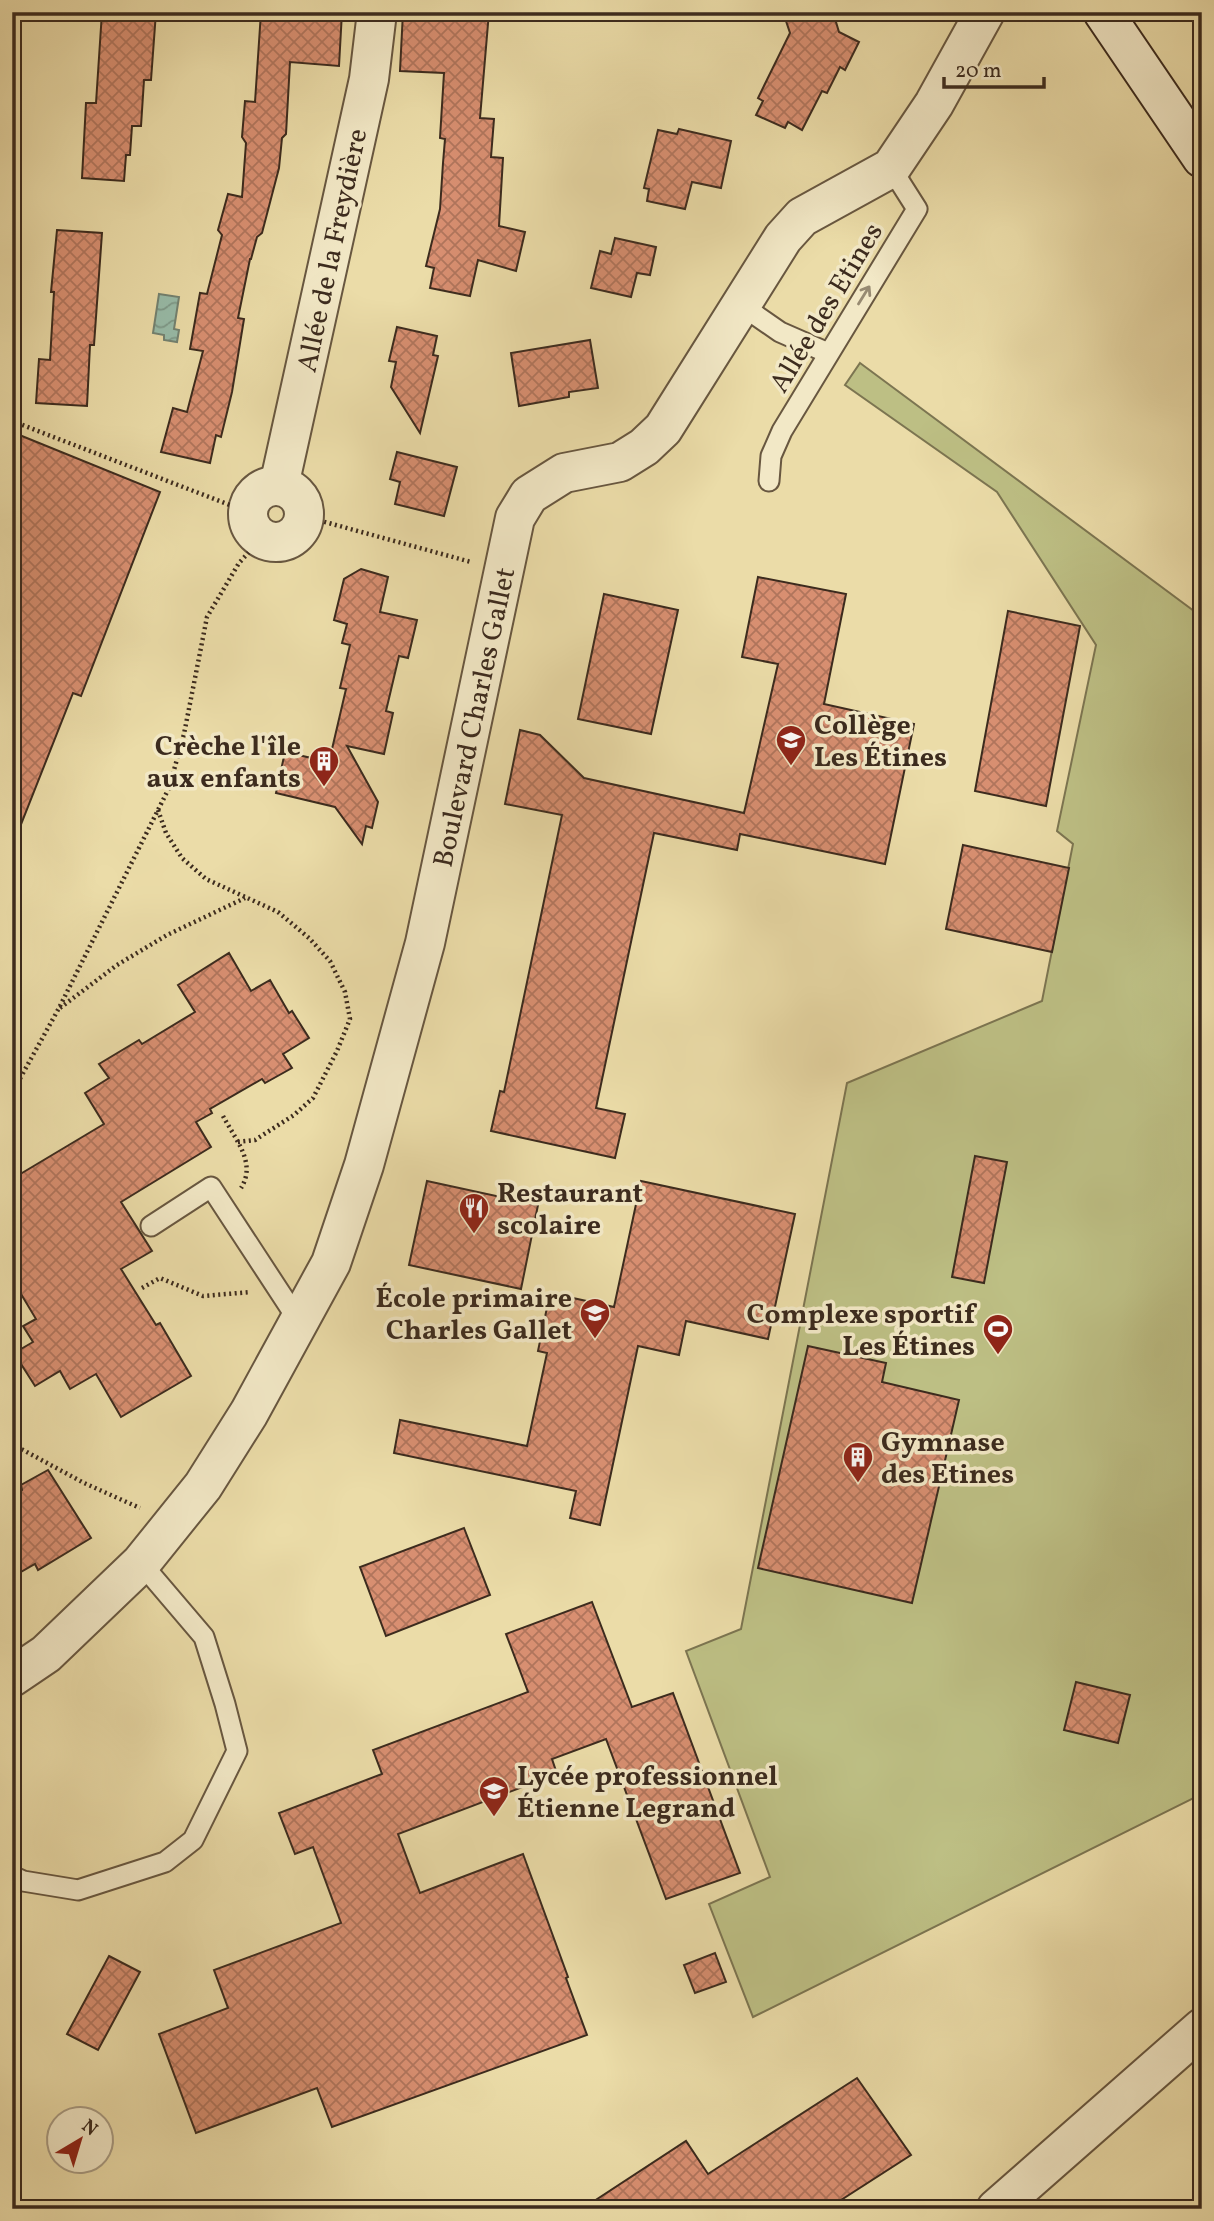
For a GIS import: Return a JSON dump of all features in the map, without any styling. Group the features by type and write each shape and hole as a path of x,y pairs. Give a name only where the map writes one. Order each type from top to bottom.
{"street":[{"name":"Allée de la Freydière","path":"279,486 369,79 377,12"},
{"name":"Boulevard Charles Gallet","path":"12,1677 46,1654 141,1563 203,1486 249,1413 331,1263 364,1165 425,943 515,518 529,495 564,473 620,462 644,447 663,429 783,238 802,217 891,168 934,104 985,12"},
{"path":"1103,12 1197,152"},
{"path":"279,486 295,493 300,500 303,516 301,525 289,538 280,541 255,525 250,503 262,489 279,486"},
{"path":"996,2209 1202,2028"}],"lane":[{"name":"Allée des Etines","path":"769,481 771,456 782,431 917,209 891,168"},
{"path":"741,305 780,332 828,353"},
{"path":"151,1226 211,1187 300,1323"},
{"path":"12,1876 23,1881 78,1891 165,1861 193,1840 237,1751 204,1637 141,1563"}],"path":[{"path":"12,421 255,525 239,563 207,617 184,734 169,788 59,1008 12,1093"},
{"path":"303,516 504,571"},
{"path":"158,809 166,834 182,858 206,879 278,912 330,961 345,992 350,1019 313,1098 294,1115 255,1140 237,1142"},
{"path":"59,1008 117,965 167,935 245,898"},
{"path":"221,1203 241,1189 249,1171 247,1161 223,1116"},
{"path":"142,1288 160,1278 203,1296 278,1290"},
{"path":"12,1444 84,1483 173,1523"}],"green space":[{"name":"Complexe sportif Les Étines","path":"860,363 1202,617 1202,1794 753,2017 709,1904 770,1877 686,1651 741,1629 847,1083 1042,1001 1073,844 1057,831 1096,645 997,492 845,385"}],"water":[{"path":"159,294 179,297 174,329 179,330 177,342 164,340 164,335 153,333"}],"building":[{"path":"102,12 156,12 151,80 144,80 141,126 132,126 130,155 126,155 124,181 82,178 86,103 96,103"},
{"path":"261,12 342,12 339,66 290,62 286,134 282,138 279,168 262,233 257,237 250,259 238,318 244,319 232,392 221,437 216,435 210,463 161,452 173,408 187,412 203,351 190,349 200,293 207,294 222,235 218,230 228,194 242,197 246,143 242,137 245,101 255,102"},
{"path":"403,12 489,12 480,118 494,119 491,157 503,158 499,226 525,232 516,271 478,260 470,296 430,288 434,268 426,266 440,209 445,139 440,138 444,73 400,71"},
{"path":"783,12 833,12 839,32 859,42 845,70 840,67 827,93 822,91 802,130 788,122 785,128 756,115 763,101 758,98 790,33"},
{"path":"679,129 731,141 721,188 692,182 685,209 647,201 649,189 644,188 658,130 677,134"},
{"path":"57,230 102,233 94,345 90,345 87,406 36,403 39,359 50,360 54,292 51,292"},
{"path":"615,238 656,247 650,275 637,273 631,297 591,288 600,251 611,254"},
{"path":"397,327 437,336 433,355 438,356 420,433 391,387 396,362 389,361"},
{"path":"590,340 598,388 569,392 569,397 519,406 511,353"},
{"path":"12,432 160,492 81,696 73,693 14,842 12,841"},
{"path":"397,452 457,467 444,516 395,504 400,482 390,479"},
{"path":"361,569 388,577 380,612 417,620 408,658 399,656 386,711 393,713 384,754 347,746 378,802 372,828 366,826 362,844 335,807 276,793 285,752 329,762 346,689 340,688 350,645 342,643 347,624 334,620 344,579"},
{"path":"758,577 846,594 824,704 914,724 885,864 740,834 737,850 654,833 596,1108 625,1114 615,1158 491,1131 500,1091 504,1092 562,815 505,804 520,730 540,735 584,778 744,813 778,664 742,657"},
{"path":"604,594 678,610 651,734 578,719"},
{"path":"1008,611 1080,626 1046,806 975,791"},
{"path":"963,845 1069,868 1052,952 946,929"},
{"path":"229,953 251,991 270,980 289,1013 292,1011 309,1038 283,1054 292,1068 265,1083 262,1079 210,1109 212,1113 196,1122 211,1147 121,1202 152,1251 121,1269 156,1325 160,1323 191,1376 121,1417 96,1374 70,1389 60,1371 35,1386 14,1353 33,1342 23,1326 36,1319 12,1279 12,1179 104,1124 85,1093 109,1078 99,1064 139,1040 142,1044 195,1012 178,985"},
{"path":"975,1156 1007,1162 984,1283 952,1277"},
{"name":"Restaurant scolaire","path":"427,1181 538,1205 521,1289 409,1265"},
{"path":"641,1181 795,1214 768,1339 686,1321 679,1355 638,1346 600,1525 570,1518 576,1491 394,1453 400,1420 527,1446 547,1353 538,1351 550,1293 614,1307"},
{"name":"Gymnase des Etines","path":"808,1346 886,1363 882,1382 959,1400 912,1603 758,1568"},
{"path":"48,1470 91,1538 38,1570 35,1564 12,1577 12,1495 22,1490 21,1485"},
{"path":"464,1528 490,1595 386,1636 360,1567"},
{"path":"592,1602 632,1707 673,1693 740,1873 666,1899 606,1739 552,1759 557,1774 398,1834 420,1893 523,1854 587,2035 332,2127 317,2088 196,2133 159,2034 228,2008 214,1970 341,1923 313,1847 295,1854 279,1813 382,1774 373,1750 528,1692 506,1634"},
{"path":"1076,1682 1130,1695 1118,1743 1064,1730"},
{"path":"715,1953 726,1982 695,1993 684,1965"},
{"path":"109,1956 140,1972 98,2050 67,2034"},
{"path":"857,2078 911,2155 827,2209 582,2209 686,2141 708,2174"}],"place":[{"name":"Collège Les Étines","path":"791,767"},
{"name":"Crèche l'île aux enfants","path":"324,788"},
{"name":"Restaurant scolaire","path":"474,1235"},
{"name":"École primaire Charles Gallet","path":"595,1340"},
{"name":"Complexe sportif Les Étines","path":"998,1356"},
{"name":"Gymnase des Etines","path":"858,1484"},
{"name":"Lycée professionnel Étienne Legrand","path":"494,1818"}]}
